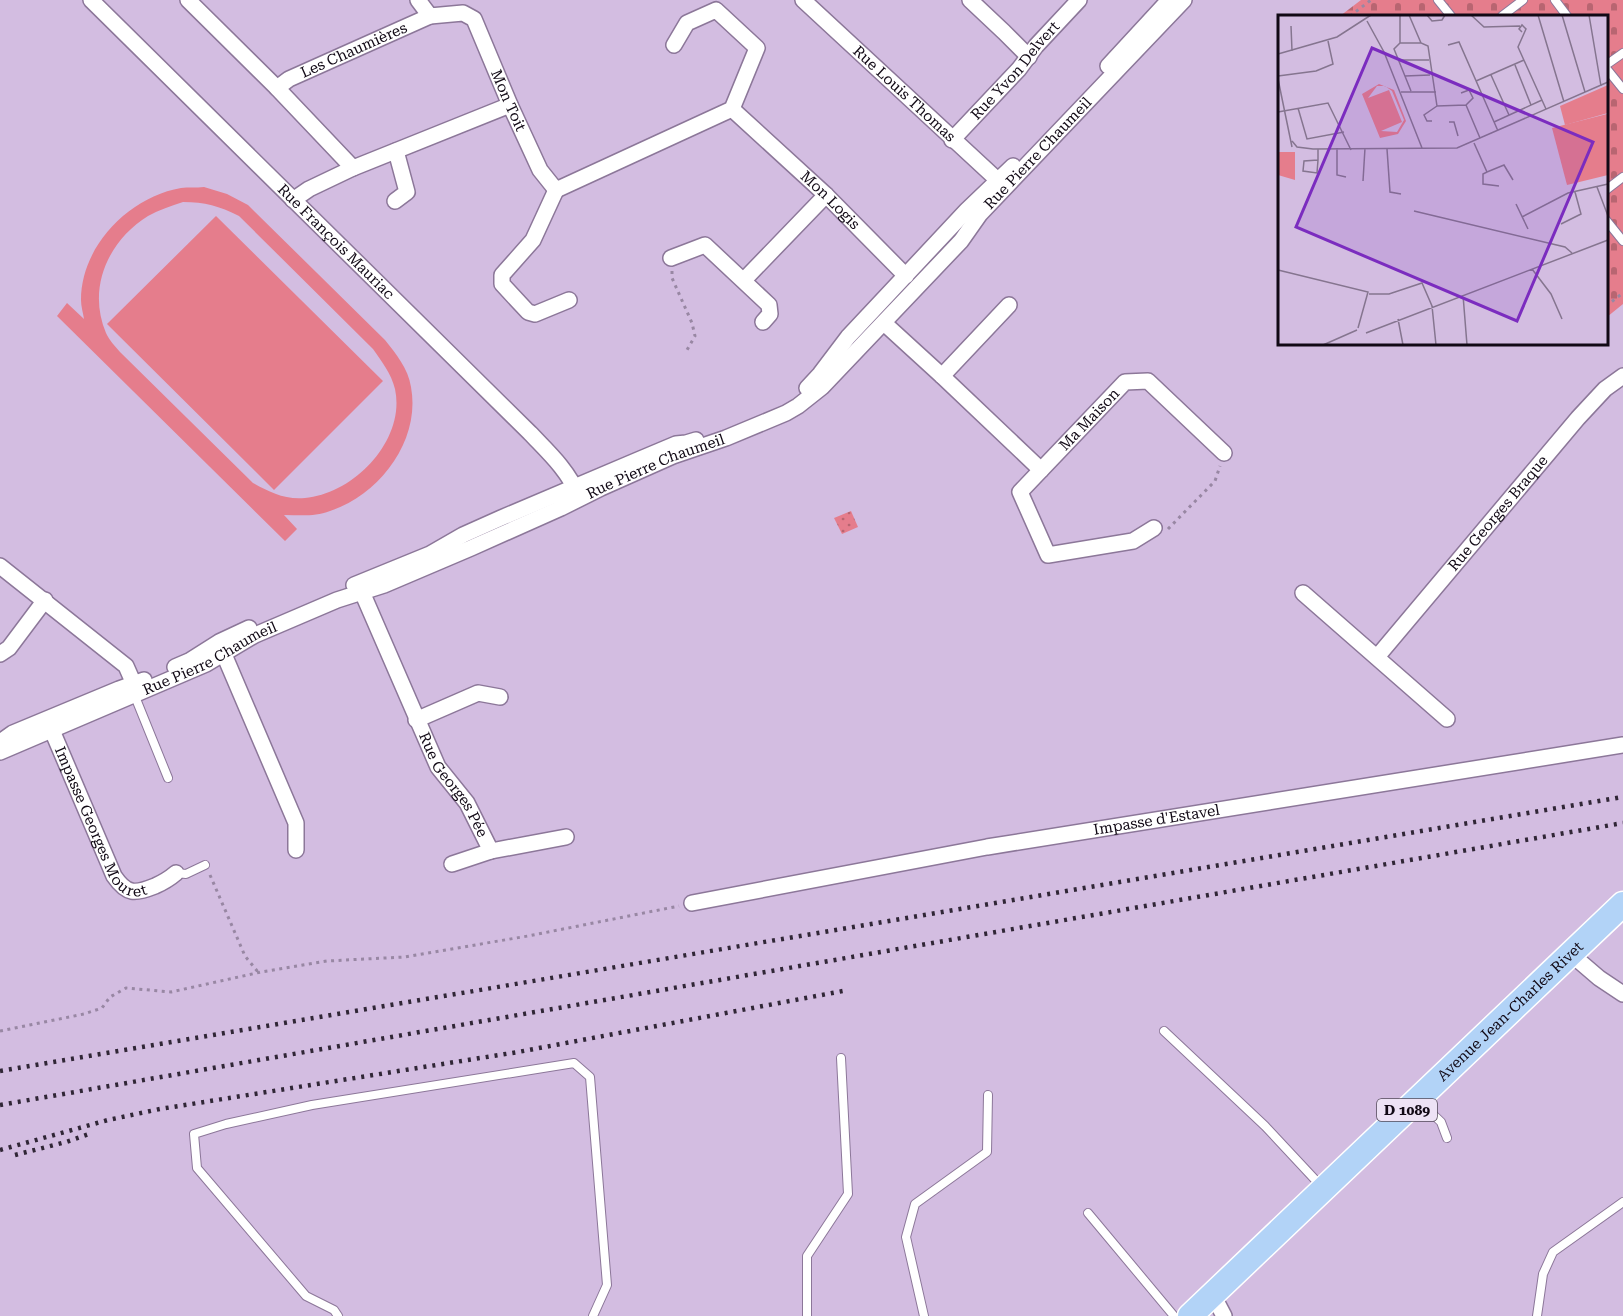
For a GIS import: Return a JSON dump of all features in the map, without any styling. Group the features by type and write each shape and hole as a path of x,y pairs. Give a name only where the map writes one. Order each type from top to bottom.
{"main road":[{"name":"Avenue Jean-Charles Rivet","path":"1190,1316 1623,904"}],"street":[{"name":"Rue François Mauriac","path":"91,0 530,433 563,468 577,492"},
{"path":"418,0 430,16"},
{"name":"Rue Louis Thomas","path":"803,0 1002,184"},
{"path":"970,0 1029,57"},
{"name":"Rue Yvon Delvert","path":"952,140 1020,69 1036,46 1080,0"},
{"name":"Rue Pierre Chaumeil","path":"221,648 343,588 430,554 463,536 673,456 728,438 798,406 822,387 961,241 1002,184 1169,0"},
{"name":"Rue Pierre Chaumeil","path":"0,752 118,689 135,690 189,661 337,600 384,585 460,553 676,444 723,431 781,405 809,386 848,337 967,210 1002,184 1184,0"},
{"path":"195,2 353,168"},
{"path":"569,300 535,314 528,312 502,284 502,275 533,240 556,190 732,109 757,48 716,10 687,23 674,45"},
{"name":"Les Chaumières","path":"277,88 290,79 430,16 463,13"},
{"name":"Mon Toit","path":"463,13 474,20 540,170 556,190"},
{"path":"293,200 309,189 353,168 510,105"},
{"name":"Mon Logis","path":"732,109 826,195 906,276"},
{"path":"395,201 407,192 396,151"},
{"path":"744,280 826,195"},
{"path":"671,258 705,245 769,305 770,314 763,322"},
{"path":"906,276 931,273"},
{"path":"884,300 884,322 1041,470"},
{"path":"942,376 1009,306"},
{"name":"Rue Georges Braque","path":"1377,657 1578,418 1605,389 1623,376"},
{"name":"Ma Maison","path":"1154,528 1132,541 1048,555 1020,492 1125,382 1148,381 1224,453"},
{"path":"0,566 126,666 135,690"},
{"name":"Rue Georges Pée","path":"362,592 438,767 467,803 491,851"},
{"path":"1303,593 1447,719"},
{"path":"0,654 9,648 45,600"},
{"path":"221,648 296,823 296,850"},
{"name":"Rue Georges Pée","path":"416,720 478,693 500,697"},
{"name":"Rue Pierre Chaumeil","path":"0,742 13,733 49,724"},
{"name":"Impasse Georges Mouret","path":"49,724 114,876 120,884 128,891 139,893 168,881 176,873"},
{"name":"Impasse d'Estavel","path":"692,903 987,847 1623,745"},
{"name":"Rue Georges Pée","path":"452,864 491,851 566,837"},
{"path":"1571,954 1599,978 1623,994"},
{"path":"1213,1295 1224,1316"}],"lane":[{"path":"1438,0 1450,15"},
{"path":"1503,15 1523,0"},
{"path":"1555,0 1566,15"},
{"path":"1608,64 1623,52"},
{"path":"1608,69 1623,89"},
{"path":"1608,188 1623,177"},
{"path":"1608,222 1623,241"},
{"path":"135,690 168,778"},
{"name":"Impasse Georges Mouret","path":"176,873 186,874 205,865"},
{"path":"1164,1031 1264,1125 1324,1189"},
{"path":"807,1316 807,1256 848,1194 841,1058"},
{"path":"338,1316 306,1296 197,1168 194,1134 226,1124 312,1106 574,1063 590,1077 607,1285 592,1316"},
{"path":"924,1316 906,1237 915,1204 987,1152 988,1095"},
{"path":"1418,1100 1441,1122 1447,1137"},
{"path":"1537,1316 1543,1274 1553,1252 1623,1202"},
{"path":"1088,1213 1174,1316"}],"path":[{"path":"1351,15 1371,0"},
{"path":"671,258 672,278 692,322 695,336 687,350"},
{"path":"1608,304 1623,293"},
{"path":"1154,528 1169,529 1215,481 1224,453"},
{"path":"205,865 245,956 258,972"},
{"path":"0,1030 84,1014 102,1008 110,997 126,988 171,992 258,972 327,961 415,955 528,936 692,903"}],"green space":[{"path":"1361,0 1623,0 1623,304 1608,316 1608,15 1341,15"},
{"path":"204,187 227,194 248,205 385,340 401,362 411,387 412,407 403,446 380,479 348,503 330,511 307,515 284,515 297,529 285,541 57,316 67,303 84,319 81,300 83,280 89,261 99,243 127,213 162,193 181,188","holes":["183,202 212,205 239,216 373,349 389,373 395,389 396,408 392,427 384,445 372,461 358,475 341,486 323,494 291,498 278,495 253,483 120,352 107,336 99,299 100,283 112,252 122,238 148,216"]},
{"path":"216,216 383,381 274,490 107,324"},
{"path":"851,511 858,527 842,534 834,518"}],"railway":[{"path":"0,1071 1623,797"},
{"path":"0,1105 1623,823"},
{"path":"0,1150 108,1120 160,1109 518,1052 843,991"},
{"path":"15,1155 89,1134"}]}
